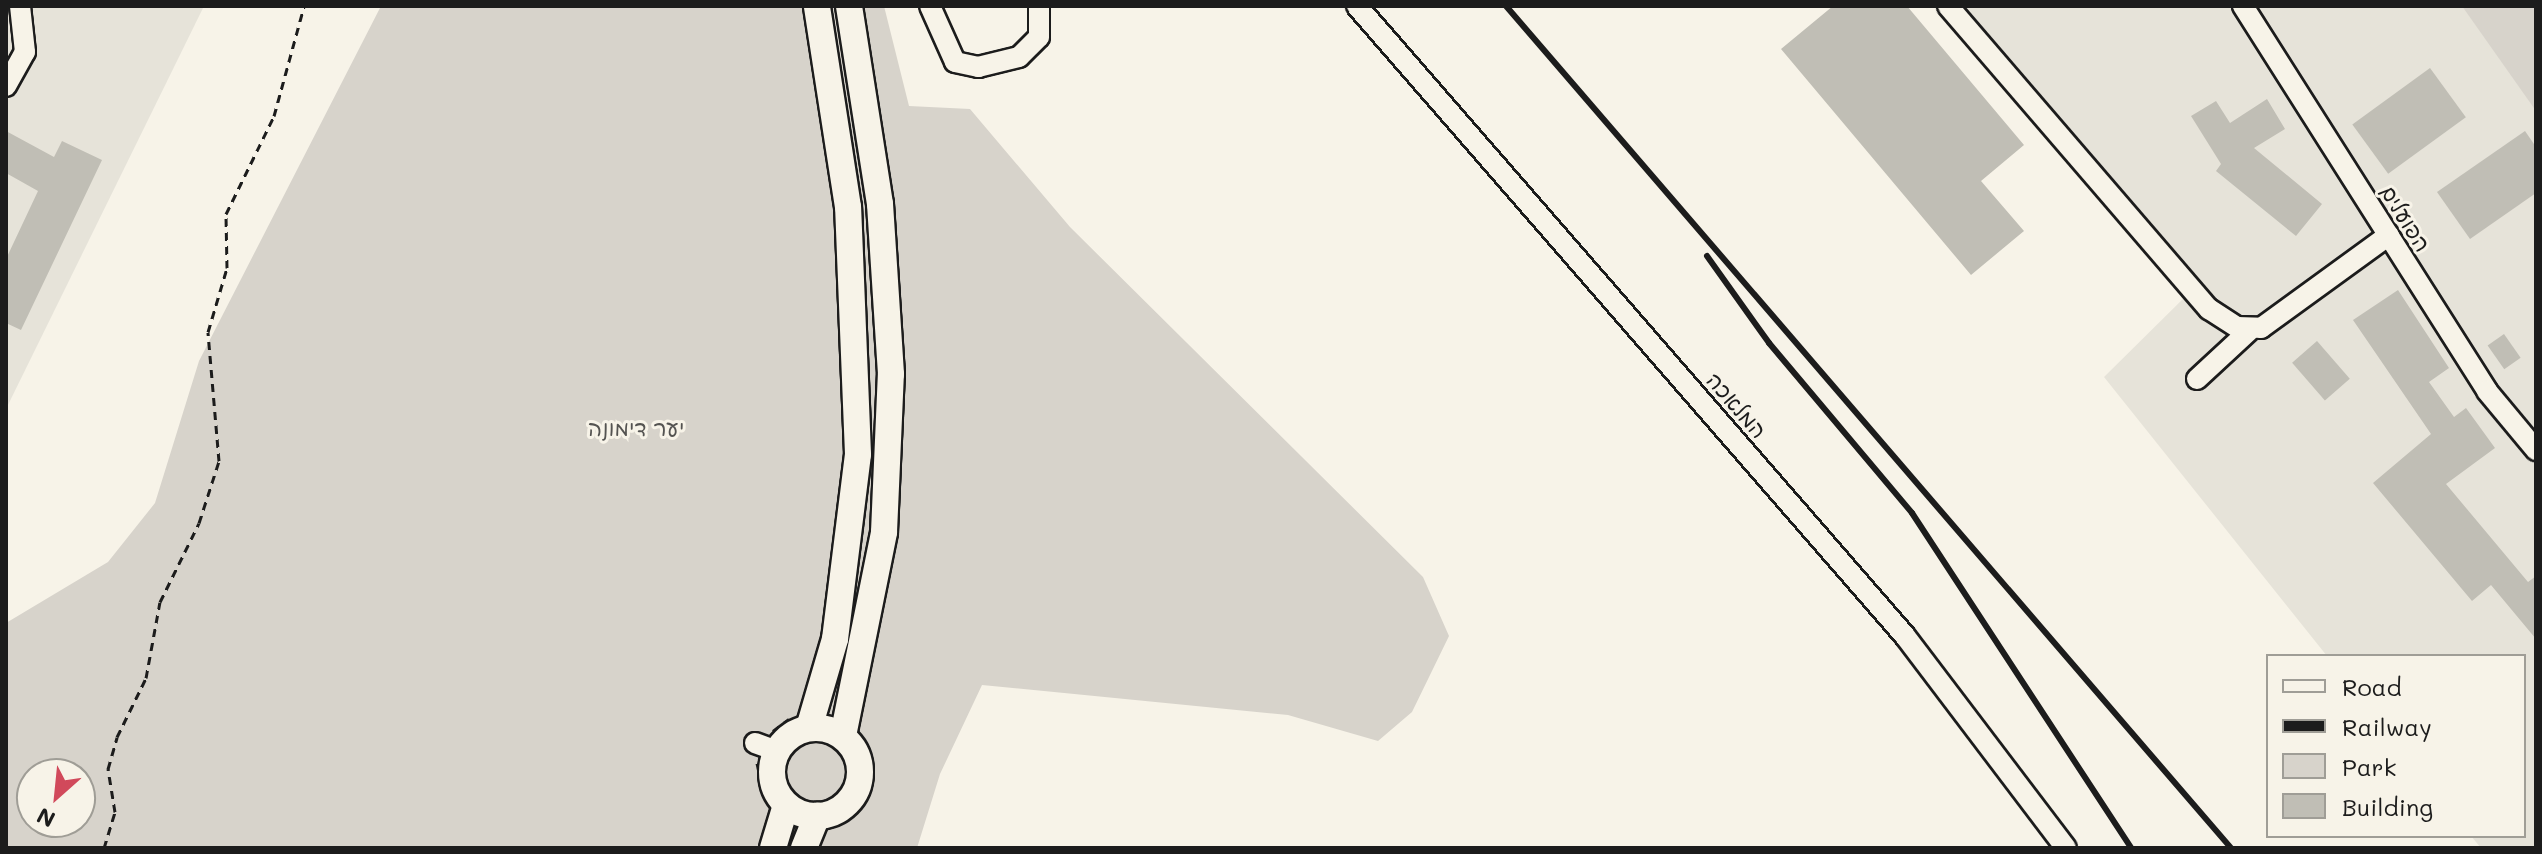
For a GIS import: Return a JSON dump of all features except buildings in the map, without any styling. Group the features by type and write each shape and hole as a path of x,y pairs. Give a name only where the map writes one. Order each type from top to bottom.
{"main road":[{"path":"773,848 778,809 765,747 804,722 843,592 858,438 848,207 817,6"},
{"path":"843,736 884,532 891,401 880,204 849,6"},
{"path":"778,809 817,816 843,807 860,781 855,750 843,736 804,722"},
{"path":"804,848 817,816"}],"street":[{"path":"6,86 25,52 20,6"},
{"path":"930,6 955,62 978,67 1019,57 1039,37 1039,6"},
{"name":"המלאכה","path":"1357,6 1905,636 2066,848"},
{"path":"1948,6 2209,309 2251,329"},
{"name":"הפועלים","path":"2243,6 2487,391 2536,450"},
{"path":"2197,379 2251,329 2389,235"}],"path":[{"path":"104,848 115,812 108,769 114,748 146,678 160,602 199,523 219,461 208,332 227,268 226,214 274,116 304,6"},
{"path":"778,809 756,767 781,722 804,722"}],"shaded area":[{"path":"6,6 204,6 6,409"},
{"path":"1957,6 2536,6 2536,848 2481,848 2473,838 2526,838 2526,654 2325,654 2104,377 2191,291"}],"green space":[{"name":"יער דימונה","path":"381,6 884,6 909,106 970,109 1070,227 1423,577 1449,636 1412,712 1378,741 1288,715 982,685 940,774 917,848 6,848 6,623 108,562 155,503 199,361"},
{"path":"2462,6 2536,6 2536,111"}],"railway":[{"path":"1506,6 2231,848"},
{"path":"1707,256 1769,343 1912,513 2131,848"}]}
